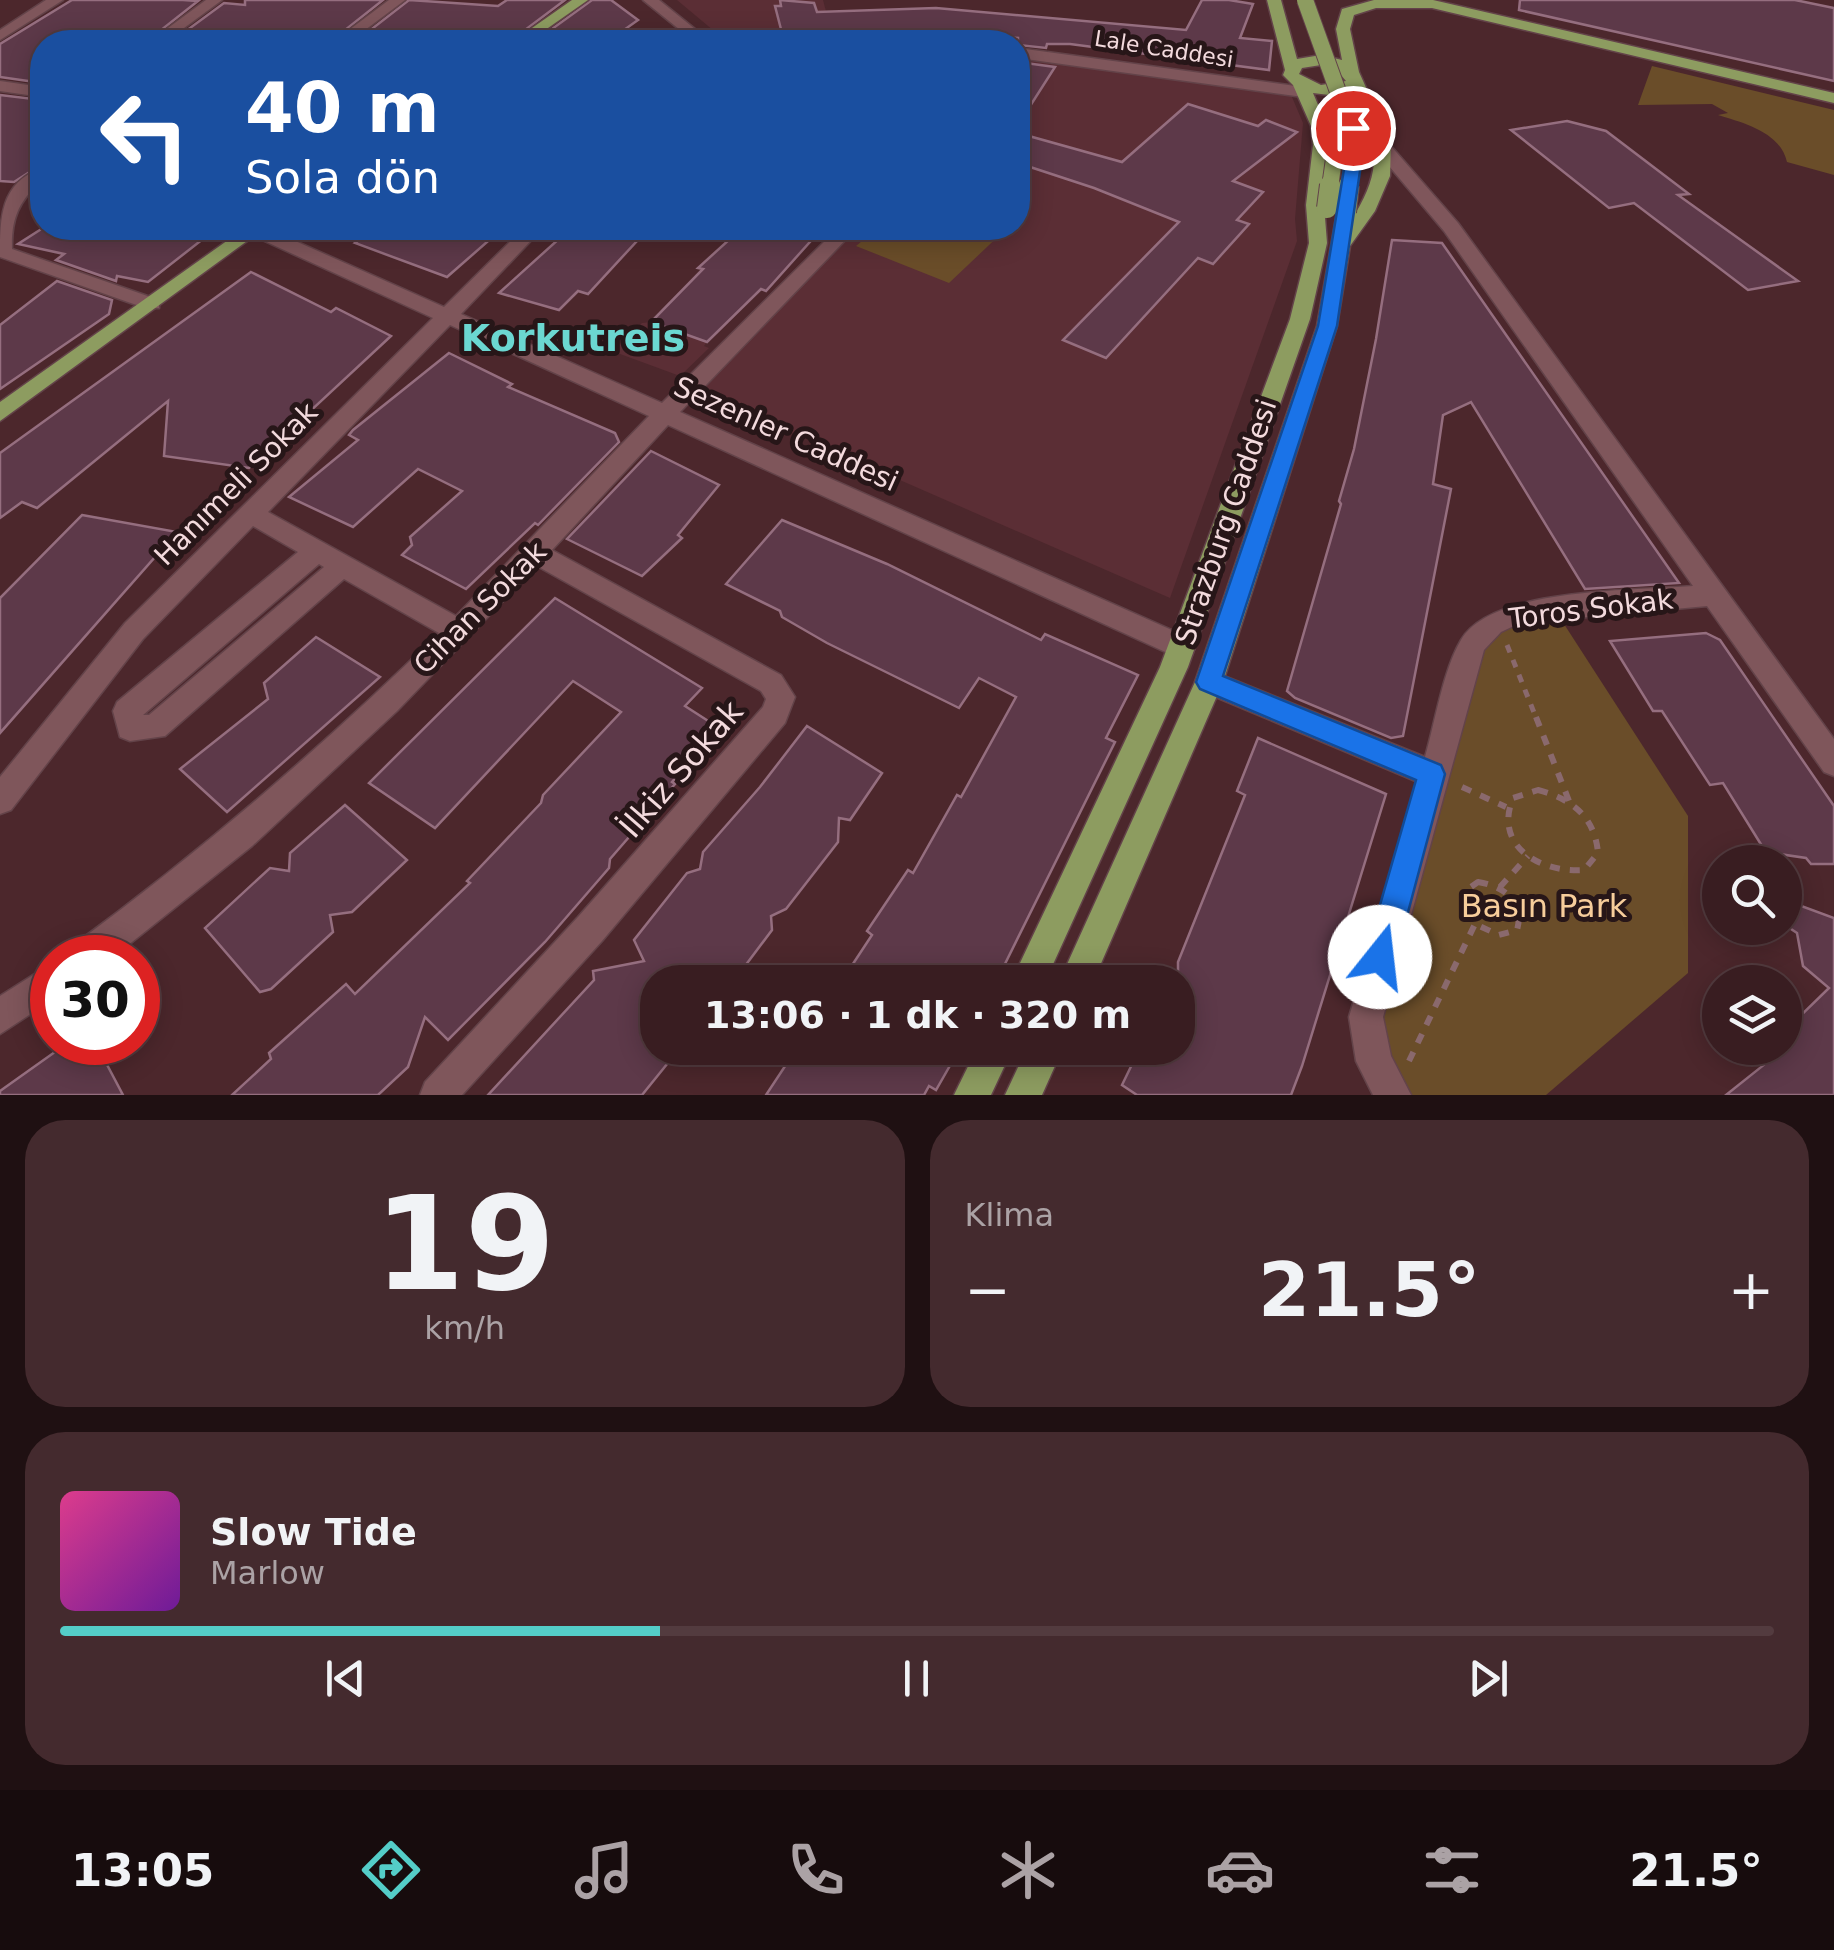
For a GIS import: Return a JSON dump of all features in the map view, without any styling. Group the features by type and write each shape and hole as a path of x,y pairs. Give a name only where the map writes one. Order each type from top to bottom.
{"main road":[{"path":"537,30 581,0"},
{"name":"Strazburg Caddesi","path":"1084,965 1209,682 1327,326 1329,244 1315,206 1320,135 1298,81 1274,0"},
{"path":"1288,0 1337,127 1337,210"},
{"path":"1305,0 1353,128 1355,151 1329,244"},
{"path":"1415,0 1444,3 1834,88"},
{"path":"1384,149 1354,75 1343,29 1346,12 1375,4 1444,3 1834,98"},
{"path":"1302,61 1340,64 1354,75 1349,87 1332,90 1298,81 1302,61"},
{"name":"Strazburg Caddesi","path":"1036,965 1182,646 1329,244 1361,222 1375,193 1384,149"},
{"path":"0,413 239,240"},
{"path":"972,1095 987,1065"},
{"path":"1023,1095 1037,1065"}],"street":[{"path":"0,36 56,0"},
{"path":"173,30 215,0"},
{"path":"357,30 398,0"},
{"path":"650,0 689,30"},
{"name":"Lale Caddesi","path":"1030,53 1298,81"},
{"path":"0,86 30,90"},
{"name":"Toros Sokak","path":"1384,149 1451,227 1834,764"},
{"path":"30,182 9,203 3,252 152,304"},
{"name":"Sezenler Caddesi","path":"281,240 1182,646"},
{"name":"Hanımeli Sokak","path":"0,800 134,632 248,512 522,240"},
{"name":"Cihan Sokak","path":"117,935 339,749 537,554 665,413 836,240"},
{"path":"248,512 459,631"},
{"path":"317,551 126,711 130,728 155,727 343,566"},
{"name":"İlkiz Sokak","path":"438,1095 590,929 775,714 781,697 771,683 537,554"},
{"name":"Toros Sokak","path":"1397,1086 1374,1061 1366,1018 1470,647 1482,630 1497,619 1553,607 1712,595"},
{"path":"1209,682 1432,774"},
{"path":"0,1017 30,996"}],"path":[{"path":"1497,619 1569,801 1592,826 1598,840 1593,863 1584,870 1556,871 1528,856 1509,832 1507,807"},
{"path":"1432,774 1507,807"},
{"path":"1507,807 1524,792 1554,794 1569,801"},
{"path":"1500,887 1528,856"},
{"path":"1478,882 1500,887 1521,915 1517,930 1510,935 1492,935 1475,924 1464,906 1466,890 1478,882"},
{"path":"1397,1086 1475,924"}],"shaded area":[{"path":"677,0 823,0 831,30 713,30"},
{"path":"1030,55 1289,90 1303,123 1295,219 1297,241 1170,598 689,388 836,240 1030,240"},
{"path":"651,322 707,342 704,346 709,348 680,376 612,351 642,323"}],"green space":[{"path":"1652,66 1834,110 1834,175 1787,162 1769,136 1718,115 1728,113 1712,104 1638,105"},
{"path":"863,240 994,240 949,283 856,246"},
{"name":"Basın Park","path":"1553,607 1688,816 1688,973 1546,1095 1393,1095 1367,1040 1481,630"}],"building":[{"path":"72,0 198,1 161,30 30,30 30,81 0,77 0,44"},
{"path":"245,0 383,0 345,30 187,30 224,3 245,5"},
{"path":"409,0 498,6 507,0 565,0 525,30 370,30"},
{"path":"592,0 611,0 638,20 624,30 551,30"},
{"path":"780,0 814,3 817,12 936,8 1186,30 1202,0 1229,0 1253,4 1240,38 1272,41 1269,70 1070,44 1030,46 1030,30 781,30 775,6 781,6"},
{"path":"1520,0 1795,0 1834,8 1834,81 1519,10"},
{"path":"1030,64 1055,67 1030,106"},
{"path":"0,95 30,99 30,172 14,182 0,181"},
{"path":"1188,104 1258,126 1266,120 1297,132 1233,181 1263,192 1237,220 1249,224 1213,264 1198,258 1106,358 1063,340 1179,222 1030,167 1030,136 1122,162"},
{"path":"1567,121 1606,131 1689,194 1678,195 1798,281 1748,290 1634,203 1609,208 1511,130"},
{"path":"30,236 30,240 202,240 148,282 117,276 116,281 56,260 64,254 18,244"},
{"path":"359,240 489,240 447,277 355,243"},
{"path":"558,240 638,240 588,294 578,291 559,310 499,293"},
{"path":"729,240 812,240 766,291 761,289 707,342 651,322 703,269 698,268"},
{"path":"1392,240 1442,243 1679,583 1585,589 1471,402 1443,415 1433,484 1451,489 1403,736 1391,738 1295,698 1287,691 1354,449"},
{"path":"251,272 331,312 336,308 391,336 249,468 164,456 168,401 37,508 22,502 0,518 0,453"},
{"path":"57,281 112,300 109,314 0,389 0,325"},
{"path":"449,353 512,384 508,387 615,433 619,442 538,525 535,523 466,589 402,555 412,545 410,537 462,491 418,469 353,527 289,497 358,440 349,435 353,430"},
{"path":"651,451 719,485 678,535 682,538 642,576 567,539"},
{"path":"82,515 177,532 0,733 0,598"},
{"path":"782,520 887,564 1041,640 1045,634 1138,675 1106,738 1115,742 1004,965 852,965 872,935 867,931 908,870 913,873 957,795 961,797 1016,697 979,678 959,708 827,643 782,617 780,611 726,584"},
{"path":"555,598 702,688 685,706 716,726 676,773 672,782 675,784 610,859 609,868 545,942 448,1040 425,1017 408,1067 378,1095 232,1095 271,1059 269,1053 346,984 355,994 470,883 467,881 621,712 573,681 435,828 369,783"},
{"path":"1706,633 1720,640 1834,806 1834,864 1811,864 1802,857 1802,845 1761,845 1723,783 1710,785 1662,711 1653,711 1610,641"},
{"path":"316,637 380,677 227,812 180,769 268,699 264,683"},
{"path":"807,726 882,773 850,820 839,818 838,842 786,909 771,916 772,930 746,965 640,965 640,1065 666,1065 642,1095 488,1095 594,980 593,971 644,961 634,940 687,873 700,869 703,852"},
{"path":"1258,738 1386,794 1291,1095 1137,1095 1122,1085 1132,1065 1195,1065 1195,965 1178,962 1245,795 1237,791"},
{"path":"345,805 407,860 352,912 330,915 333,932 271,989 260,992 205,928 270,868 289,871 290,853"},
{"path":"1802,906 1834,918 1834,1095 1726,1095 1764,1065 1802,1065 1802,1014 1829,988 1803,966 1799,945"},
{"path":"37,1065 107,1065 123,1095 0,1095 0,1091"},
{"path":"786,1065 950,1065 936,1090 929,1086 924,1095 766,1095"}],"district":[{"name":"Korkutreis","path":"573,338"}],"route":[{"path":"1353,128 1355,151 1327,326 1209,682 1432,774 1380,957"}]}
